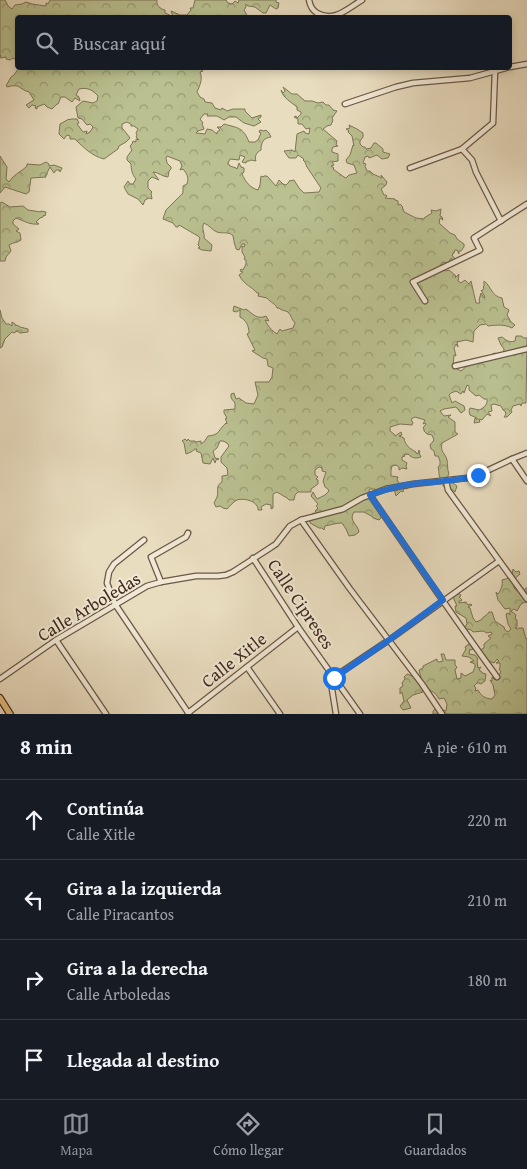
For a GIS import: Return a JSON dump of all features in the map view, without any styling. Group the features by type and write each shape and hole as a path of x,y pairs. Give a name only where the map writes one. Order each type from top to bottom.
{"main road":[{"path":"1,702 10,714"}],"street":[{"path":"309,0 312,9 321,15"},
{"path":"337,15 362,0"},
{"path":"512,67 527,64"},
{"path":"345,104 413,83 470,78 495,70 493,123 462,149 410,168"},
{"path":"462,149 472,160 476,172 501,221"},
{"path":"425,301 413,282 480,250 474,238 527,204"},
{"path":"455,366 527,350"},
{"name":"Calle Arboledas","path":"0,679 56,640 147,586 196,576 226,575 276,544 290,526 301,520 343,509 386,489 478,475 527,453"},
{"path":"512,459 527,481"},
{"path":"446,481 448,490 527,600"},
{"path":"370,495 455,620 497,677"},
{"path":"301,520 442,714"},
{"path":"161,582 151,558 186,537 188,533"},
{"path":"144,540 114,564 109,572 107,583 115,604 188,714"},
{"name":"Calle Cipreses","path":"253,558 298,627 360,714"},
{"path":"334,678 499,561"},
{"name":"Calle Xitle","path":"188,714 298,627"},
{"path":"56,640 106,714"},
{"path":"247,667 280,714"},
{"path":"329,669 336,714"}],"green space":[{"path":"0,0 5,0 12,9 15,5 26,2 46,6 46,3 48,4 50,0 157,0 160,8 170,15 15,15 15,60 6,59 6,57 0,58"},
{"path":"195,0 226,0 232,4 235,1 238,3 239,0 276,0 279,3 276,9 270,5 266,13 246,4 244,10 247,15 187,15 191,10 190,8 193,8"},
{"path":"18,70 202,70 203,71 200,72 201,80 197,92 205,102 212,103 215,108 221,110 222,108 227,111 245,109 252,118 261,115 258,119 261,122 254,126 244,123 236,117 229,117 224,120 217,116 207,116 208,114 204,114 200,119 204,129 196,133 205,134 207,129 217,134 220,130 217,127 221,127 224,124 240,129 245,133 249,142 255,142 261,133 259,132 260,130 266,130 271,137 263,141 261,150 257,153 256,161 242,162 245,157 240,155 239,160 230,159 228,163 237,169 239,163 244,168 242,174 246,182 258,190 261,176 267,176 276,186 279,180 286,185 289,181 294,180 304,193 319,192 321,188 304,159 298,155 296,158 289,158 284,151 292,150 295,152 297,134 304,131 309,134 310,128 306,129 302,124 298,124 298,119 294,117 296,116 297,118 301,112 297,110 297,107 288,100 284,95 281,90 283,93 285,91 283,87 292,94 297,94 305,101 323,102 329,105 333,110 337,111 332,118 331,125 323,129 337,141 336,145 338,146 333,147 332,152 338,154 338,161 332,162 334,165 331,166 333,169 346,178 357,173 354,165 347,163 346,160 354,146 352,136 346,129 350,128 349,125 363,133 360,144 363,147 366,149 371,148 376,143 383,149 383,152 390,154 388,158 382,159 377,155 369,158 368,156 365,157 363,163 366,164 367,171 382,178 381,175 387,182 381,189 384,195 387,196 385,198 395,199 398,201 398,205 402,206 404,212 416,218 424,219 432,213 431,210 441,209 440,216 443,220 440,218 439,223 455,235 464,244 464,247 459,251 459,254 455,250 452,255 457,259 453,261 451,258 448,263 443,262 440,268 446,271 449,270 456,276 455,278 459,274 458,281 461,283 465,280 469,284 471,281 476,303 480,303 481,293 485,297 481,290 484,288 484,281 498,297 502,298 504,307 509,310 507,315 515,325 512,328 503,325 480,325 474,331 473,342 466,340 457,342 458,347 456,344 454,348 456,356 454,355 453,366 461,371 467,365 488,358 494,353 503,355 504,349 498,338 502,337 511,342 515,341 516,336 527,338 526,403 522,403 521,406 520,404 513,406 512,412 507,417 504,417 506,414 501,406 491,405 492,411 488,412 491,416 487,414 482,420 479,419 480,422 474,423 475,418 477,420 477,418 470,415 470,408 481,409 486,404 487,399 479,395 476,396 469,390 467,385 464,393 463,391 461,394 456,391 449,395 452,403 455,401 464,406 465,410 461,413 456,407 440,411 444,416 451,415 448,417 455,422 455,432 458,434 442,443 442,451 447,460 449,474 447,479 457,486 455,492 451,487 443,486 443,480 439,476 438,467 440,461 438,456 435,456 430,445 434,440 432,435 427,434 423,428 426,424 423,424 425,420 415,417 411,419 412,425 400,424 390,427 390,431 395,436 401,432 402,435 399,436 404,438 405,443 416,453 418,454 419,450 421,457 414,458 408,454 404,455 402,460 407,463 407,469 402,468 399,470 399,467 396,465 392,466 391,476 398,477 397,480 400,484 406,486 403,483 407,483 407,489 404,488 403,492 401,491 396,496 394,489 390,490 387,485 387,489 380,494 378,492 377,495 375,489 369,490 381,518 379,520 364,512 354,512 352,518 359,532 355,535 349,536 342,523 325,526 324,530 310,523 309,517 313,513 317,514 315,511 318,508 316,506 318,504 311,496 313,492 317,499 329,491 323,481 326,472 322,471 322,468 319,467 315,470 318,484 311,489 311,492 298,492 294,500 289,500 277,492 273,494 273,508 271,509 271,505 266,504 261,507 262,510 258,510 253,502 242,499 236,501 227,509 220,506 216,507 214,503 218,487 222,482 222,476 228,475 227,468 221,462 221,457 229,446 227,443 220,441 217,448 213,451 215,458 219,459 215,463 213,458 210,464 203,463 201,453 196,451 197,449 186,454 182,441 185,439 187,441 188,439 196,442 201,441 201,444 208,436 217,433 227,424 224,410 235,409 235,403 231,398 231,394 234,393 236,399 239,398 246,403 254,404 258,395 255,382 269,382 272,377 273,368 268,366 267,359 252,351 255,350 247,334 249,333 248,326 240,317 240,310 233,311 234,306 246,309 258,317 266,316 269,321 265,320 267,324 277,334 280,329 282,331 293,328 295,323 288,312 277,308 267,298 258,296 259,293 241,279 239,275 243,272 240,271 241,269 243,270 246,264 242,252 242,246 244,247 245,244 242,244 239,250 236,249 232,234 217,232 204,223 204,238 212,245 211,251 202,250 198,248 200,247 198,245 200,238 198,236 179,225 176,227 173,223 163,219 166,210 183,193 183,186 187,184 187,176 183,169 180,170 182,166 180,161 167,156 167,163 171,167 168,177 153,172 159,180 152,177 148,181 148,188 152,192 152,199 145,200 143,205 138,199 128,194 124,187 128,181 130,184 133,184 136,179 127,157 132,150 130,146 133,141 139,140 136,137 138,129 127,122 122,124 122,128 130,138 104,159 96,156 75,139 70,139 70,136 67,135 64,139 59,134 60,124 69,119 77,119 79,123 77,124 83,132 87,131 86,134 90,132 93,127 78,118 76,107 83,101 93,103 97,101 98,96 94,92 82,88 79,89 76,95 80,101 75,98 72,102 65,97 61,97 58,104 52,109 44,104 37,107 37,109 35,108 36,106 32,105 29,108 26,105 34,100 29,92 17,86 6,86"},
{"path":"0,156 7,167 6,179 9,182 27,164 40,165 46,162 49,166 54,165 62,168 60,172 56,170 54,173 50,167 47,175 45,175 46,177 31,178 29,192 26,194 5,187 0,193"},
{"path":"2,202 10,207 23,206 28,210 46,212 45,216 36,222 39,224 16,218 13,221 13,224 19,229 16,231 20,233 21,240 9,245 11,251 5,261 0,261 0,203"},
{"path":"0,310 6,324 12,326 12,322 16,326 28,329 28,332 12,332 0,348"},
{"path":"513,569 516,572 519,571 520,574 514,580 514,588 524,591 527,588 527,603 521,604 517,611 514,609 511,611 516,615 517,627 515,628 523,628 527,638 527,714 433,714 435,709 440,712 446,711 447,704 444,698 439,699 429,690 413,695 407,700 411,708 403,710 400,706 404,701 402,692 400,694 400,688 403,686 404,677 407,674 418,682 421,678 419,670 437,659 439,662 443,661 441,654 444,654 446,660 455,660 457,679 461,678 461,673 465,676 473,672 475,664 470,662 474,661 469,657 462,656 466,649 465,647 471,641 476,644 476,648 470,649 469,654 475,655 478,659 478,668 481,667 479,670 486,674 485,681 474,686 476,688 475,691 478,690 484,697 492,699 495,695 490,680 492,681 492,677 495,680 501,672 499,669 500,663 496,663 499,661 497,659 494,663 485,662 479,651 484,648 484,644 491,638 488,636 492,634 491,632 483,631 473,632 464,628 467,624 466,618 456,612 455,606 457,606 453,597 456,594 460,594 461,596 459,597 462,600 459,603 466,602 468,605 472,605 468,607 476,622 489,612 492,612 495,621 508,632 511,629 506,614 510,614 510,608 505,609 498,600 496,592 498,594 502,587 502,580 512,575"}],"route":[{"path":"334,678 443,600 370,495 386,489 413,484 456,480 478,475"}]}
